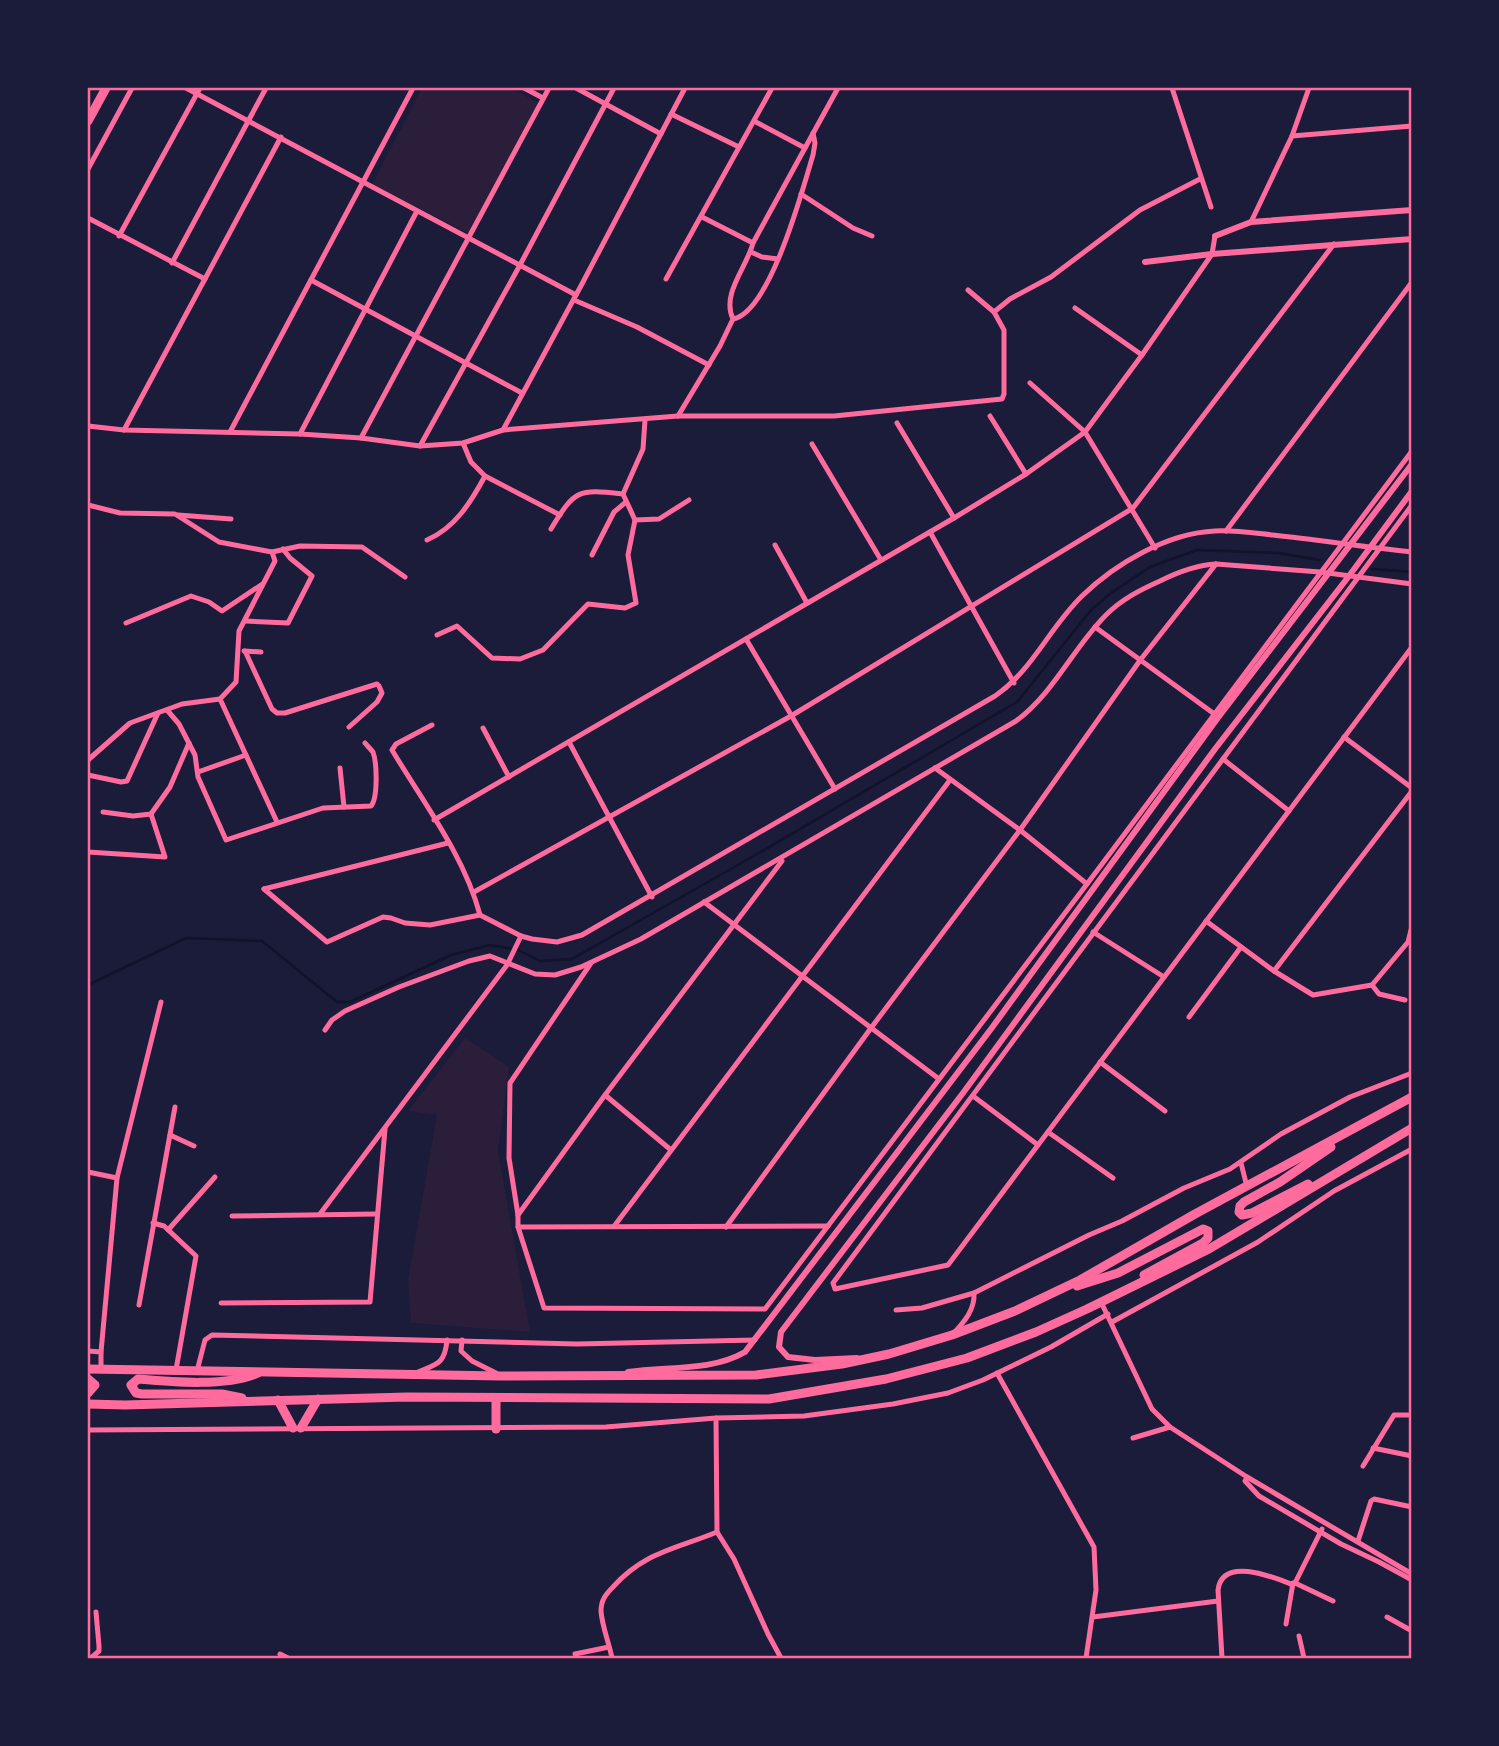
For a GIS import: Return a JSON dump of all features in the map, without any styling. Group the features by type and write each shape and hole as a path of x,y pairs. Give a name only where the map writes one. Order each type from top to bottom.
{"highway":[{"path":"88,121 106,88"},
{"path":"88,1369 501,1376 756,1375 842,1364 889,1354 952,1335 1015,1311 1140,1247 1195,1214 1412,1097"},
{"path":"1341,1169 1252,1213 1239,1212 1244,1202 1280,1182 1373,1118"},
{"path":"88,1404 318,1399 769,1399 843,1388 967,1358 1037,1332 1209,1249 1412,1128"},
{"path":"1061,1289 1105,1279 1205,1228 1208,1231 1209,1238 1202,1243 1102,1301"},
{"path":"247,1400 222,1394 136,1393 131,1385 138,1379 245,1379 261,1372"},
{"path":"88,1379 95,1385 88,1393"},
{"path":"496,1398 496,1429"},
{"path":"278,1400 297,1428 318,1399"}],"street":[{"path":"88,169 132,88"},
{"path":"186,88 198,90 248,120 520,265 575,298 709,365"},
{"path":"172,262 266,88"},
{"path":"230,432 413,88"},
{"path":"524,88 543,98"},
{"path":"360,439 549,88"},
{"path":"576,88 661,134"},
{"path":"420,446 614,88"},
{"path":"503,430 685,88"},
{"path":"666,279 772,88"},
{"path":"733,319 730,312 732,293 753,243 838,88"},
{"path":"1172,88 1210,207"},
{"path":"1251,222 1292,136 1309,88"},
{"path":"119,236 198,90"},
{"path":"671,114 739,147"},
{"path":"754,121 805,148"},
{"path":"1292,136 1412,126"},
{"path":"733,319 740,318 751,308 778,259 813,155 813,133"},
{"path":"124,430 281,137"},
{"path":"994,312 1010,299 1051,277 1140,210 1200,179"},
{"path":"801,194 853,228 872,236"},
{"path":"434,820 954,518 1026,474 1085,432 1212,254 1215,236 1251,222 1412,210"},
{"path":"300,434 417,211"},
{"path":"702,217 753,243"},
{"path":"88,218 205,279"},
{"path":"1145,262 1212,254 1412,239"},
{"path":"474,892 791,716 1133,508 1334,244"},
{"path":"751,252 778,259"},
{"path":"311,280 522,393"},
{"path":"1226,531 1412,282"},
{"path":"88,426 124,430 300,434 420,446 463,443 503,430 678,416 834,416 1002,399 1006,334 994,312 968,290"},
{"path":"1075,308 1142,355"},
{"path":"678,416 733,319"},
{"path":"1030,383 1085,432 1155,548"},
{"path":"990,416 1026,474"},
{"path":"437,635 457,626 492,658 520,659 543,650 588,604 625,608 636,603 628,555 635,520 623,494 643,449 645,420"},
{"path":"897,423 954,518"},
{"path":"463,443 471,461 485,476 560,515"},
{"path":"812,444 881,560"},
{"path":"591,962 510,1083 509,1158 518,1227 544,1308 765,1309 1412,451"},
{"path":"609,1375 659,1368 712,1366 729,1362 745,1352 991,1028 1217,719 1412,464"},
{"path":"427,540 452,525 485,476"},
{"path":"551,529 570,501 583,491 623,494"},
{"path":"889,1354 815,1360 788,1357 779,1347 781,1332 819,1279 1004,1038 1175,804 1412,491"},
{"path":"635,520 659,519 689,500"},
{"path":"593,555 614,512 626,502"},
{"path":"88,505 120,513 231,519"},
{"path":"1412,505 832,1283 835,1289 948,1265 1412,647"},
{"path":"174,514 219,542 272,552 300,546 362,547 405,577"},
{"path":"448,843 264,889 327,942 383,917 405,923 430,925 480,915 519,939 568,940 652,897 1014,683 1054,628 1082,596 1116,569 1155,548 1187,536 1226,531 1412,552"},
{"path":"930,532 1014,683"},
{"path":"775,545 807,603"},
{"path":"245,621 288,623 312,576 283,550"},
{"path":"88,760 130,723 182,704 220,699 236,682 241,651 239,631 275,561 272,552"},
{"path":"726,1227 1020,830 1142,659 1216,564"},
{"path":"325,1030 332,1020 345,1011 469,961 489,956 507,965 545,975 568,972 641,939 785,858 1027,713 1096,627 1124,599 1188,569 1216,564 1320,572 1412,584"},
{"path":"126,623 191,596 209,602 222,611 263,584"},
{"path":"1096,627 1213,713"},
{"path":"746,639 835,789"},
{"path":"241,651 261,652"},
{"path":"241,651 272,709 277,713 285,713 379,685 382,693 377,702 349,727"},
{"path":"220,699 278,822"},
{"path":"167,710 179,724 195,755 198,772 226,840 323,808 371,806 375,800 373,751 365,743"},
{"path":"88,775 127,781 158,713"},
{"path":"432,725 393,746 392,750 448,843 474,892 480,915"},
{"path":"482,728 509,777"},
{"path":"1274,971 1412,789 1344,737"},
{"path":"569,742 652,897"},
{"path":"103,812 141,816 151,814 170,787 189,744"},
{"path":"198,772 246,755"},
{"path":"1223,760 1289,811"},
{"path":"340,768 344,807"},
{"path":"935,768 1020,830 1087,884"},
{"path":"615,1225 950,780"},
{"path":"1156,791 1163,795"},
{"path":"1175,804 1184,811"},
{"path":"88,852 165,857 151,814"},
{"path":"518,1215 605,1095 785,858"},
{"path":"704,902 939,1079"},
{"path":"1206,921 1274,971 1313,995 1372,985 1408,942 1412,926"},
{"path":"1093,932 1164,977"},
{"path":"320,1214 507,965 519,939"},
{"path":"1189,1017 1241,947"},
{"path":"1372,985 1379,994 1405,1000"},
{"path":"101,1369 117,1178 161,1002"},
{"path":"991,1028 1004,1038"},
{"path":"1100,1062 1165,1111"},
{"path":"895,1310 922,1308 974,1293 1184,1188 1241,1163 1281,1134 1350,1097 1412,1073"},
{"path":"605,1095 671,1150"},
{"path":"973,1096 1038,1145"},
{"path":"139,1305 175,1107"},
{"path":"904,1126 912,1132"},
{"path":"221,1303 370,1302 385,1129"},
{"path":"1048,1132 1113,1178"},
{"path":"170,1135 194,1146"},
{"path":"926,1141 935,1147"},
{"path":"1112,1322 1258,1242 1334,1191 1412,1149"},
{"path":"1241,1163 1247,1187"},
{"path":"88,1172 117,1178"},
{"path":"168,1230 215,1177"},
{"path":"232,1216 376,1214"},
{"path":"153,1223 164,1226 195,1253 197,1260 176,1370"},
{"path":"518,1227 828,1226"},
{"path":"802,1277 819,1279"},
{"path":"952,1335 974,1304 974,1293"},
{"path":"1102,1301 1152,1409 1170,1427 1247,1477 1412,1574"},
{"path":"88,1430 606,1427 716,1418 804,1416 893,1404 948,1393 1051,1347 1108,1314"},
{"path":"197,1371 205,1340 212,1335 577,1344 755,1340"},
{"path":"412,1374 440,1362 446,1355 447,1340"},
{"path":"462,1340 461,1351 472,1362 501,1376"},
{"path":"88,1351 101,1352"},
{"path":"997,1373 1090,1538 1096,1568 1096,1590 1086,1658"},
{"path":"1363,1466 1394,1415 1412,1415"},
{"path":"716,1418 717,1532 734,1559 781,1658"},
{"path":"1133,1438 1170,1427"},
{"path":"1373,1448 1412,1456"},
{"path":"1247,1477 1245,1481 1248,1486 1259,1496 1320,1532 1412,1580"},
{"path":"1358,1541 1374,1499 1412,1507"},
{"path":"1286,1623 1294,1583 1325,1523"},
{"path":"612,1658 601,1611 603,1600 616,1583 632,1568 653,1555 717,1532"},
{"path":"1223,1658 1218,1601 1219,1585 1228,1575 1262,1572 1333,1601"},
{"path":"1093,1617 1218,1601"},
{"path":"91,1658 99,1651 96,1612"},
{"path":"1387,1617 1412,1631"},
{"path":"1299,1636 1304,1658"},
{"path":"575,1654 609,1647"},
{"path":"280,1654 288,1658"}],"shaded area":[{"path":"422,88 509,88 540,103 472,235 372,185"},
{"path":"465,1038 509,1067 498,1151 530,1332 411,1323 408,1280 437,1115 408,1111"}],"waterway":[{"path":"88,985 186,938 262,941 337,1002 350,1002 451,955 490,945 518,950 540,961 572,959 1017,702 1091,610 1150,567 1197,550 1278,553 1320,560"},
{"path":"1372,569 1412,572"}]}
